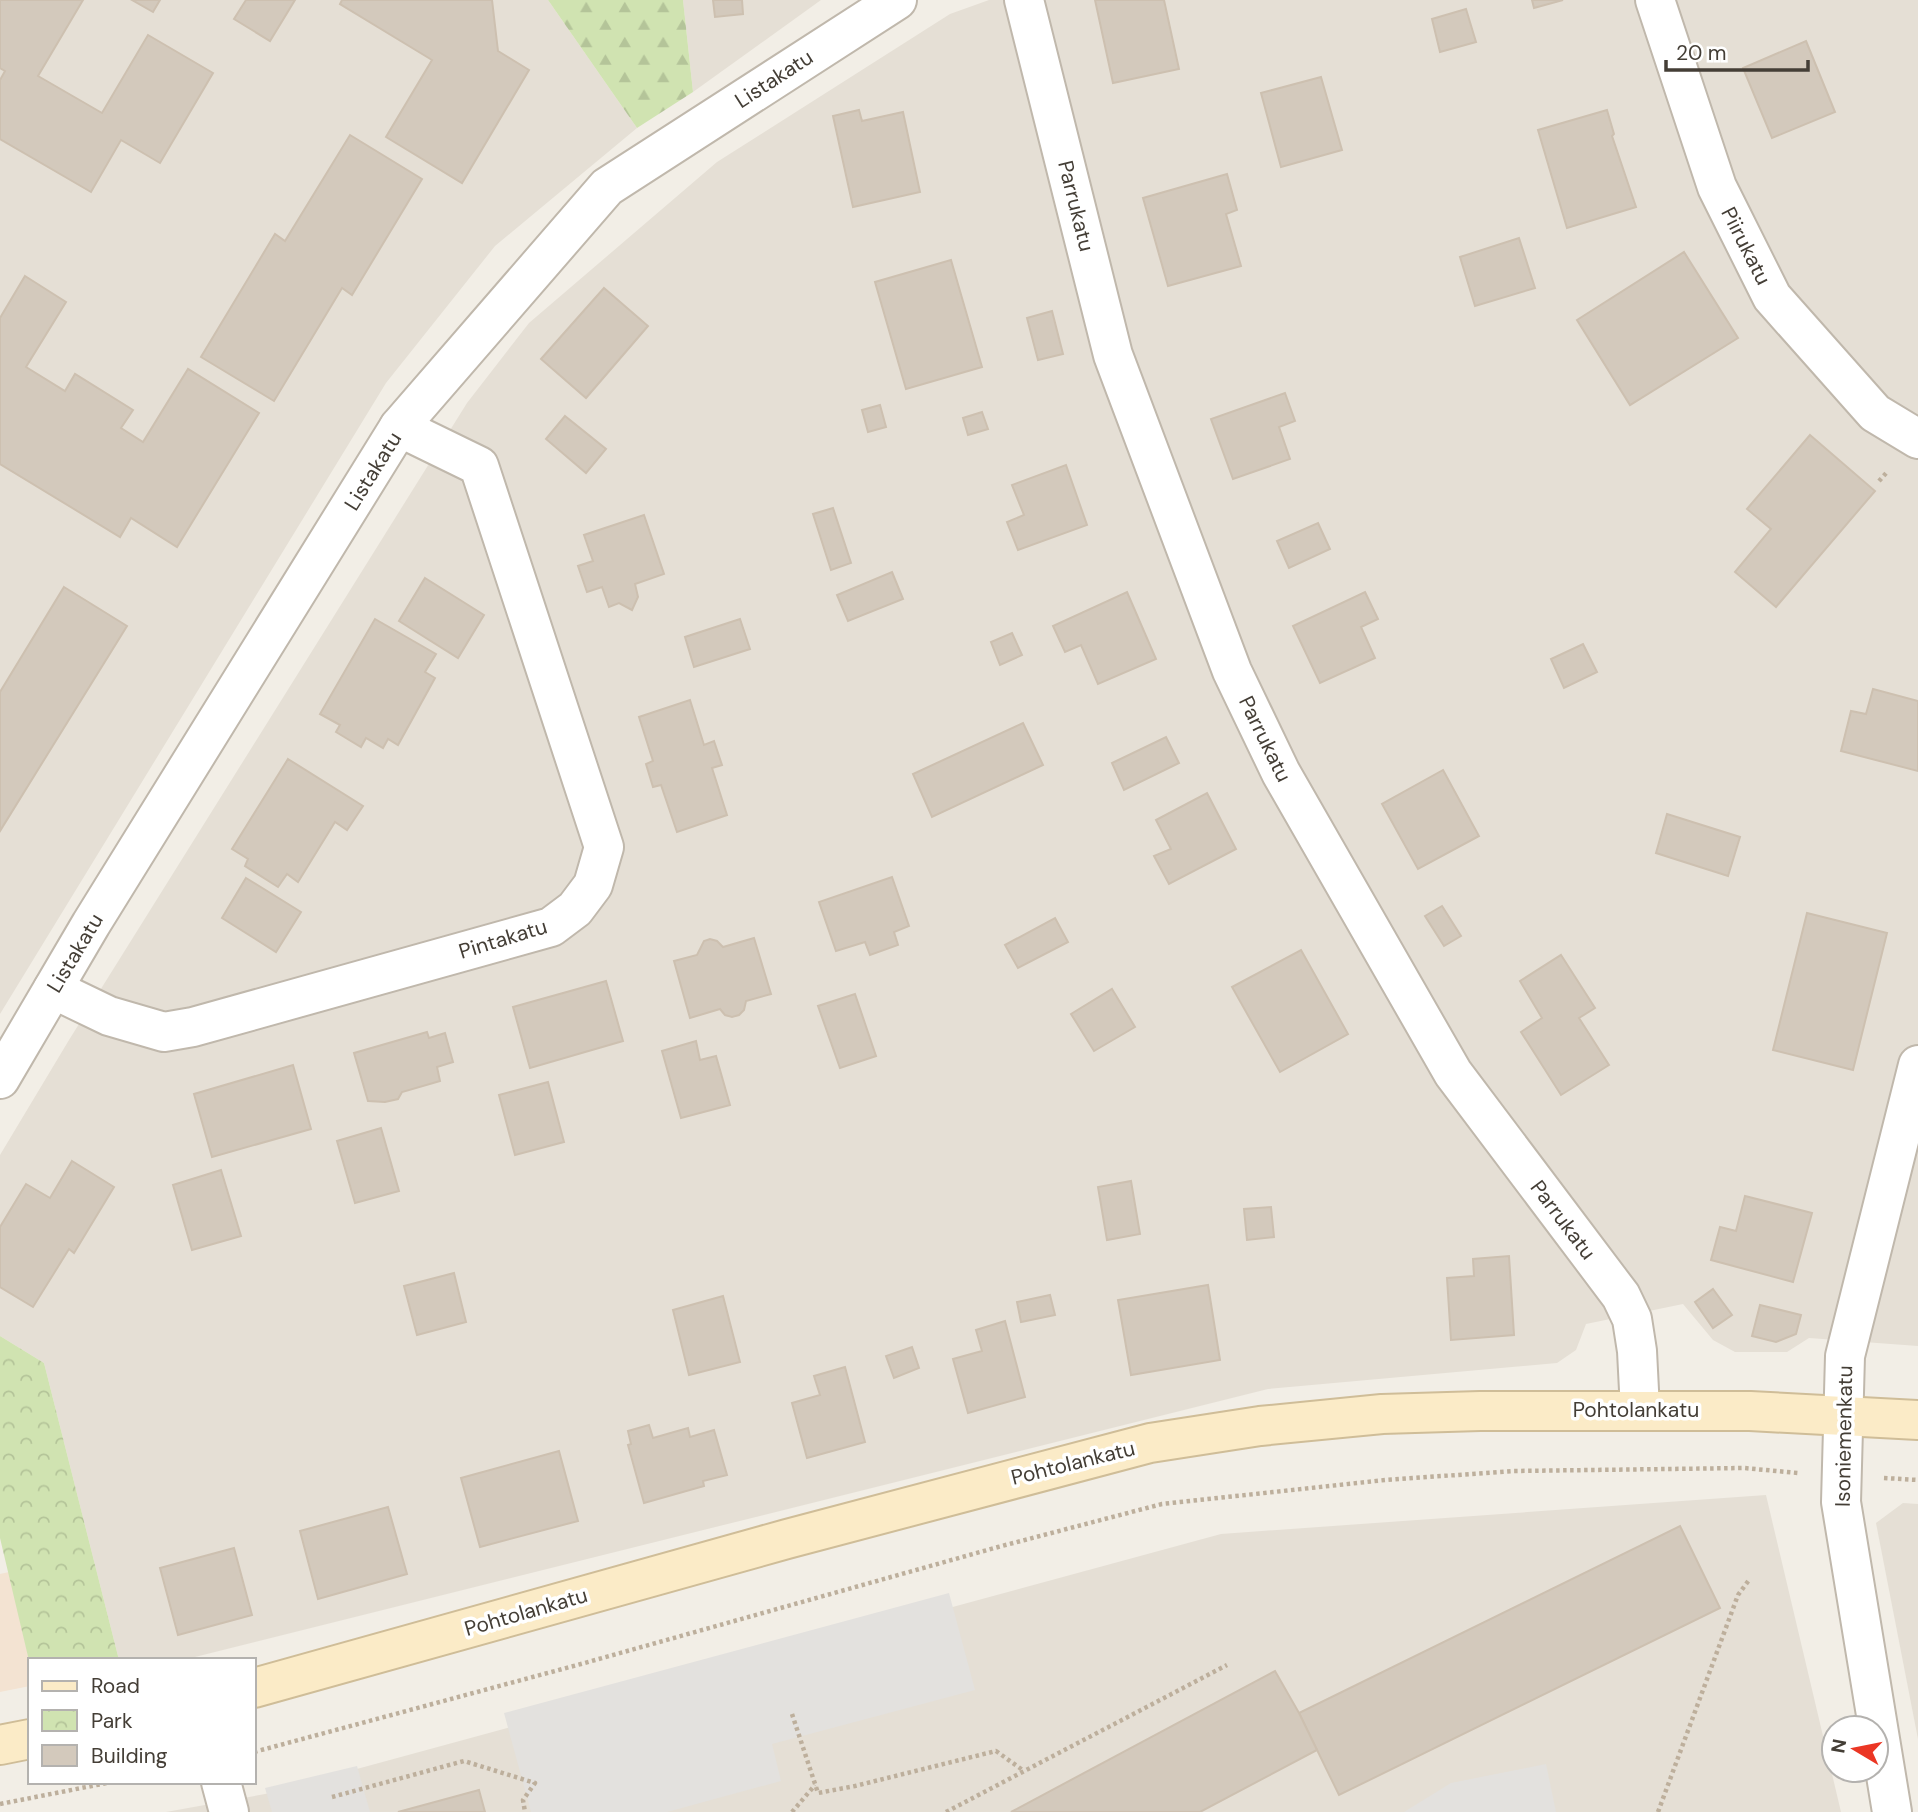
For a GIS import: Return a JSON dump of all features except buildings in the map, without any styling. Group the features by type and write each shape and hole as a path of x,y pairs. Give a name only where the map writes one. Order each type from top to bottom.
{"main road":[{"name":"Pohtolankatu","path":"256,1687 801,1535 1150,1443 1259,1426 1382,1414 1750,1411 1918,1420"},
{"path":"0,1745 28,1739"}],"street":[{"name":"Listakatu","path":"0,1079 399,427 607,187 897,0"},
{"name":"Parrukatu","path":"1024,0 1113,355 1232,671 1280,773 1453,1073 1621,1296 1632,1319 1637,1351 1640,1410"},
{"name":"Piirukatu","path":"1655,0 1717,187 1772,297 1875,413 1918,439"},
{"name":"Pintakatu","path":"53,989 109,1016 164,1032 193,1027 551,927 575,909 593,885 604,847 480,466 399,427"},
{"name":"Isoniemenkatu","path":"1892,1812 1841,1502 1845,1356 1918,1065"},
{"path":"222,1784 229,1812"}],"path":[{"path":"256,1751 1162,1504 1385,1480 1514,1471 1744,1468 1918,1480"},
{"path":"1658,1812 1738,1595 1749,1580"},
{"path":"946,1812 1227,1665"},
{"path":"792,1714 818,1793 996,1751 1024,1771"},
{"path":"332,1797 464,1761 535,1783 523,1800 524,1812"},
{"path":"0,1804 102,1784"},
{"path":"792,1812 816,1784"}],"shaded area":[{"path":"0,0 548,0 637,128 495,246 386,383 0,1014"},
{"path":"683,0 821,0 693,92"},
{"path":"989,0 1918,0 1918,1346 1809,1338 1787,1352 1735,1352 1713,1340 1683,1304 1586,1324 1576,1350 1557,1363 1268,1389 191,1658 118,1658 44,1363 0,1336 0,1155 467,403 529,323 717,162 950,14"},
{"path":"1766,1495 1820,1723 1820,1784 1834,1784 1841,1812 166,1812 265,1794 1221,1534"},
{"path":"1903,1503 1918,1504 1918,1739 1876,1523"},
{"path":"9,1572 29,1658 28,1686 0,1692 0,1574"},
{"path":"949,1593 975,1690 772,1744 781,1781 667,1812 531,1812 504,1713"},
{"path":"1546,1764 1556,1812 1404,1812 1451,1783"},
{"path":"357,1766 370,1812 272,1812 265,1788"}],"green space":[{"path":"548,0 683,0 693,92 637,128"},
{"path":"0,1336 44,1363 118,1658 28,1658 0,1538"}]}
